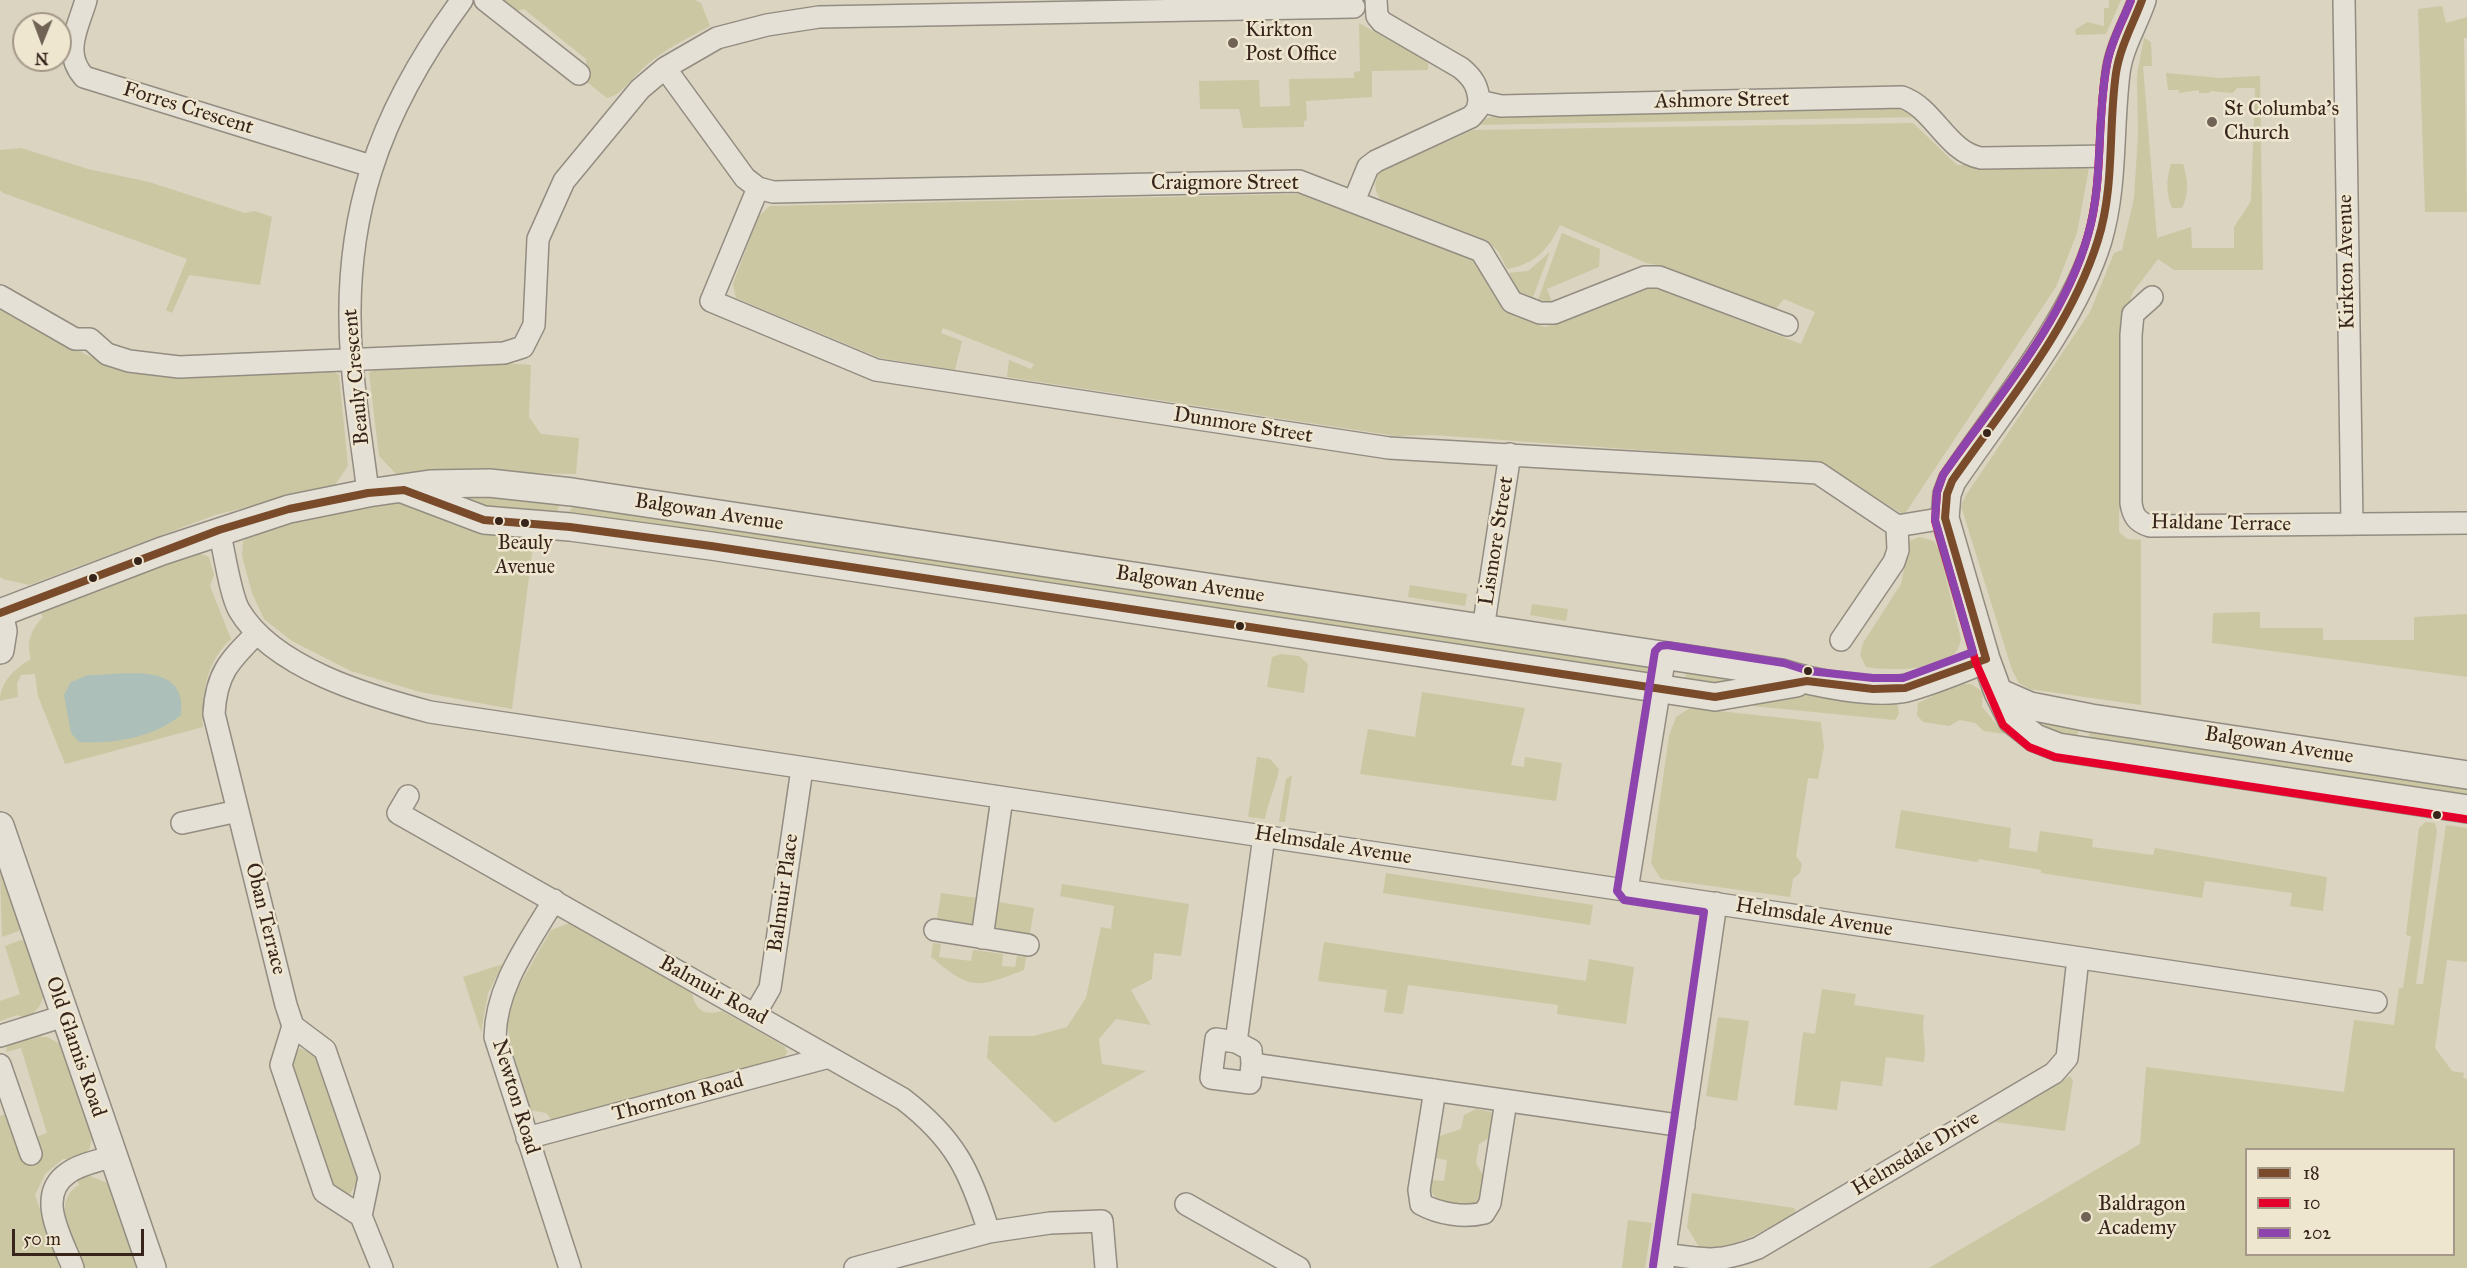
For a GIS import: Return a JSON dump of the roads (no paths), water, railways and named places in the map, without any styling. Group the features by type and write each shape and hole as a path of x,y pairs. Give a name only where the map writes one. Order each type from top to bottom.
{"street":[{"name":"Forres Crescent","path":"86,0 71,49 74,66 84,77 370,166"},
{"name":"Beauly Crescent","path":"368,493 352,361 350,299 355,242 370,166 400,96 427,46 462,0"},
{"path":"485,0 579,74"},
{"path":"1998,692 1986,659 1945,518 1947,494 1952,481 2066,312 2088,268 2100,229 2112,156 2116,72 2142,0"},
{"name":"Kirkton Avenue","path":"2344,0 2352,524"},
{"path":"1354,201 1368,167 1376,161 1471,117 1477,110 1479,101 1479,90 1472,78 1461,68 1382,22 1377,16 1376,4"},
{"path":"0,297 75,339 90,339 107,354 129,360 179,367 504,353 523,347 534,325 538,238 564,181 639,89 664,68 717,38 767,25 819,17 1248,5 1354,7"},
{"path":"664,68 745,178 758,188"},
{"name":"Ashmore Street","path":"1479,101 1501,106 1902,98 1916,102 1969,155 1981,158 2112,156"},
{"name":"Craigmore Street","path":"758,188 772,192 1299,181 1482,251 1512,302 1540,313 1554,313 1645,277 1659,277 1786,325"},
{"name":"Dunmore Street","path":"758,188 711,301 876,370 1389,447 1818,473 1897,526"},
{"name":"Haldane Terrace","path":"2151,297 2133,314 2131,335 2131,503 2133,514 2141,524 2150,526 2467,523"},
{"name":"Lismore Street","path":"1484,629 1510,454"},
{"name":"Balgowan Avenue","path":"0,615 219,530 289,509 368,493 404,490 430,484 489,483 572,492 1665,655 1782,673 1807,681 1873,689 1905,688 1986,659"},
{"name":"Balgowan Avenue","path":"404,490 484,520 570,527 1715,697 1807,681"},
{"path":"570,527 564,510 572,492"},
{"path":"1841,640 1893,562 1898,550 1897,526 1945,518"},
{"name":"Helmsdale Avenue","path":"219,530 238,609 257,633 288,658 330,678 378,698 430,712 2376,1002"},
{"path":"0,615 3,631 0,650"},
{"name":"Oban Terrace","path":"257,633 230,660 220,678 215,695 214,714 293,1026"},
{"path":"1627,890 1665,655"},
{"name":"Balgowan Avenue","path":"1998,692 2030,706 2091,718 2467,775"},
{"name":"Balgowan Avenue","path":"1998,692 2012,720 2035,738 2058,747 2467,809"},
{"path":"2086,752 2083,736 2091,718"},
{"name":"Balmuir Place","path":"755,1014 770,988 802,769"},
{"name":"Balmuir Road","path":"408,796 399,813 903,1099 932,1121 963,1162 975,1185 989,1232"},
{"path":"982,938 1002,798"},
{"path":"182,823 238,811"},
{"name":"Old Glamis Road","path":"0,826 152,1268"},
{"path":"1236,1042 1264,836"},
{"name":"Newton Road","path":"554,900 501,993 496,1016 495,1037 570,1268"},
{"path":"1664,1261 1716,903"},
{"path":"935,930 1028,945"},
{"name":"Helmsdale Drive","path":"1664,1261 1729,1259 1758,1248 2054,1073 2067,1058 2078,958"},
{"path":"0,1036 64,1016"},
{"path":"361,1216 324,1192 281,1065 293,1026 325,1050 369,1177 361,1216 382,1268"},
{"path":"1216,1039 1236,1042 1251,1050 1252,1064 1250,1083 1211,1078 1216,1039"},
{"name":"Thornton Road","path":"527,1138 830,1057"},
{"path":"1252,1064 1684,1126"},
{"path":"0,1065 31,1154"},
{"path":"1435,1090 1419,1190 1421,1204 1443,1212 1472,1216 1484,1214 1490,1203 1506,1101"},
{"path":"73,1268 52,1217 53,1191 68,1173 113,1156"},
{"path":"1186,1204 1299,1268"},
{"path":"855,1268 989,1232 1050,1223 1102,1221 1106,1268"}],"water":[{"path":"135,673 164,678 174,686 180,697 181,715 158,729 133,738 106,742 79,742 71,733 64,695 71,682 88,675"}],"place":[{"name":"Kirkton Post Office","path":"1233,43"},
{"name":"St Columba's Church","path":"2212,122"},
{"name":"Beauly Avenue","path":"525,523"},
{"name":"Baldragon Academy","path":"2086,1217"}]}
